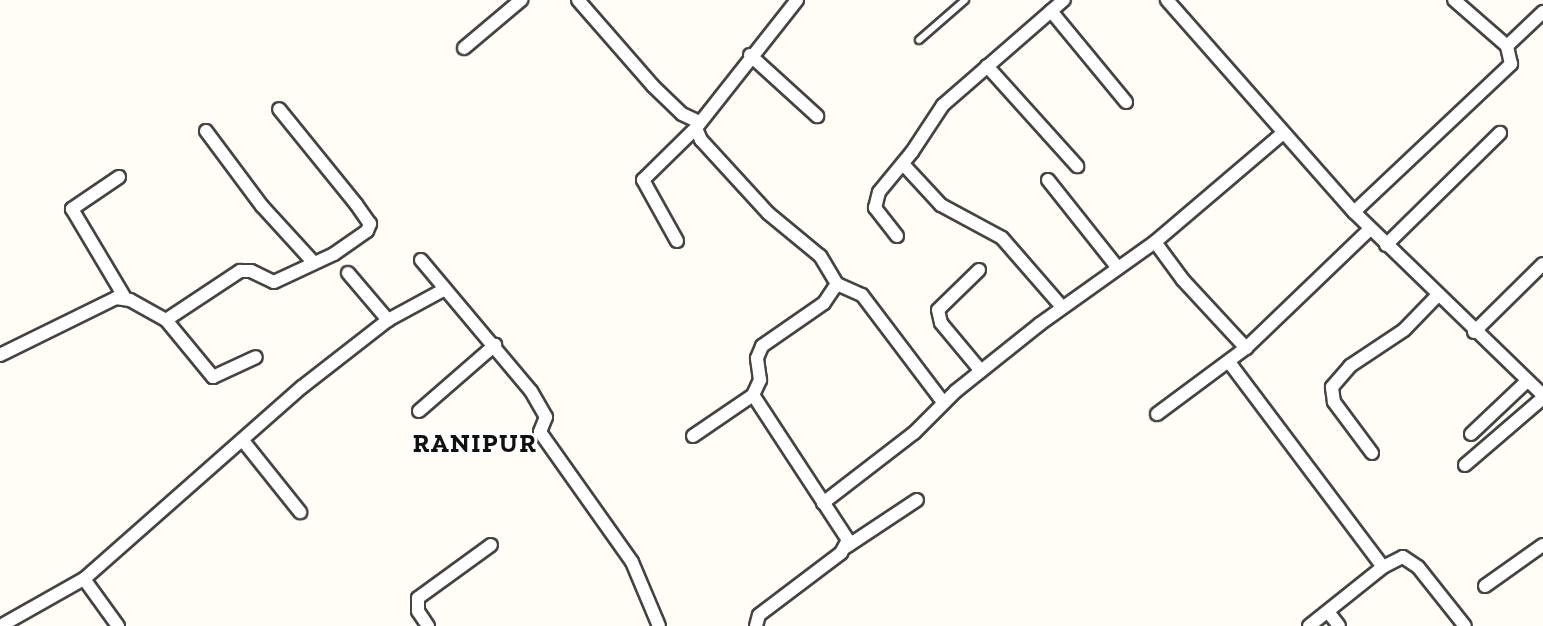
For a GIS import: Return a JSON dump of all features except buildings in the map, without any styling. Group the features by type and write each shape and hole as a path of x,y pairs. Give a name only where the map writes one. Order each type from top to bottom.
{"street":[{"path":"464,48 521,0"},
{"path":"578,0 653,86 682,114 698,125 701,140 768,213 820,256 837,284 862,295 943,402"},
{"path":"677,241 643,180 698,125 750,55 797,0"},
{"path":"897,236 874,203 943,105 1064,0"},
{"path":"1167,0 1282,134 1370,229 1543,397 1465,465"},
{"path":"1354,212 1500,78 1513,58 1507,46 1454,0"},
{"path":"1051,11 1126,102"},
{"path":"1507,46 1543,12"},
{"path":"750,55 817,116"},
{"path":"987,66 1077,166"},
{"path":"166,320 240,271 250,270 271,283 353,243 370,224 279,109"},
{"path":"206,131 269,215 314,262"},
{"path":"1386,244 1500,133"},
{"path":"823,503 914,433 943,402 1062,307 1155,242 1282,134"},
{"path":"903,164 941,206 1002,238 1062,307"},
{"path":"119,177 72,209 125,298"},
{"path":"1048,180 1118,268"},
{"path":"1157,414 1246,348 1370,229"},
{"path":"1155,242 1183,280 1246,348"},
{"path":"421,260 495,345 531,391 546,417 540,432 632,562 659,626"},
{"path":"1474,332 1543,264"},
{"path":"979,270 938,310 941,323 981,371"},
{"path":"348,273 388,320"},
{"path":"693,436 753,395 760,380 757,358 762,346 824,303 837,284"},
{"path":"4,624 84,579 244,442 303,387 388,320 445,289"},
{"path":"1372,453 1334,402 1332,387 1350,366 1404,330 1437,296"},
{"path":"0,355 116,298 125,298 166,320 213,377 256,357"},
{"path":"419,411 495,345"},
{"path":"1229,362 1383,567"},
{"path":"1472,434 1527,381"},
{"path":"753,395 844,533 846,547"},
{"path":"244,442 300,512"},
{"path":"756,626 759,615 846,547 917,500"},
{"path":"428,626 418,611 418,598 491,545"},
{"path":"1485,586 1543,545"},
{"path":"1309,626 1329,613 1396,557 1410,560 1466,626"},
{"path":"84,579 118,626"},
{"path":"1329,613 1339,626"}],"lane":[{"path":"919,40 965,0"}],"district":[{"name":"RANIPUR","path":"475,444"}]}
